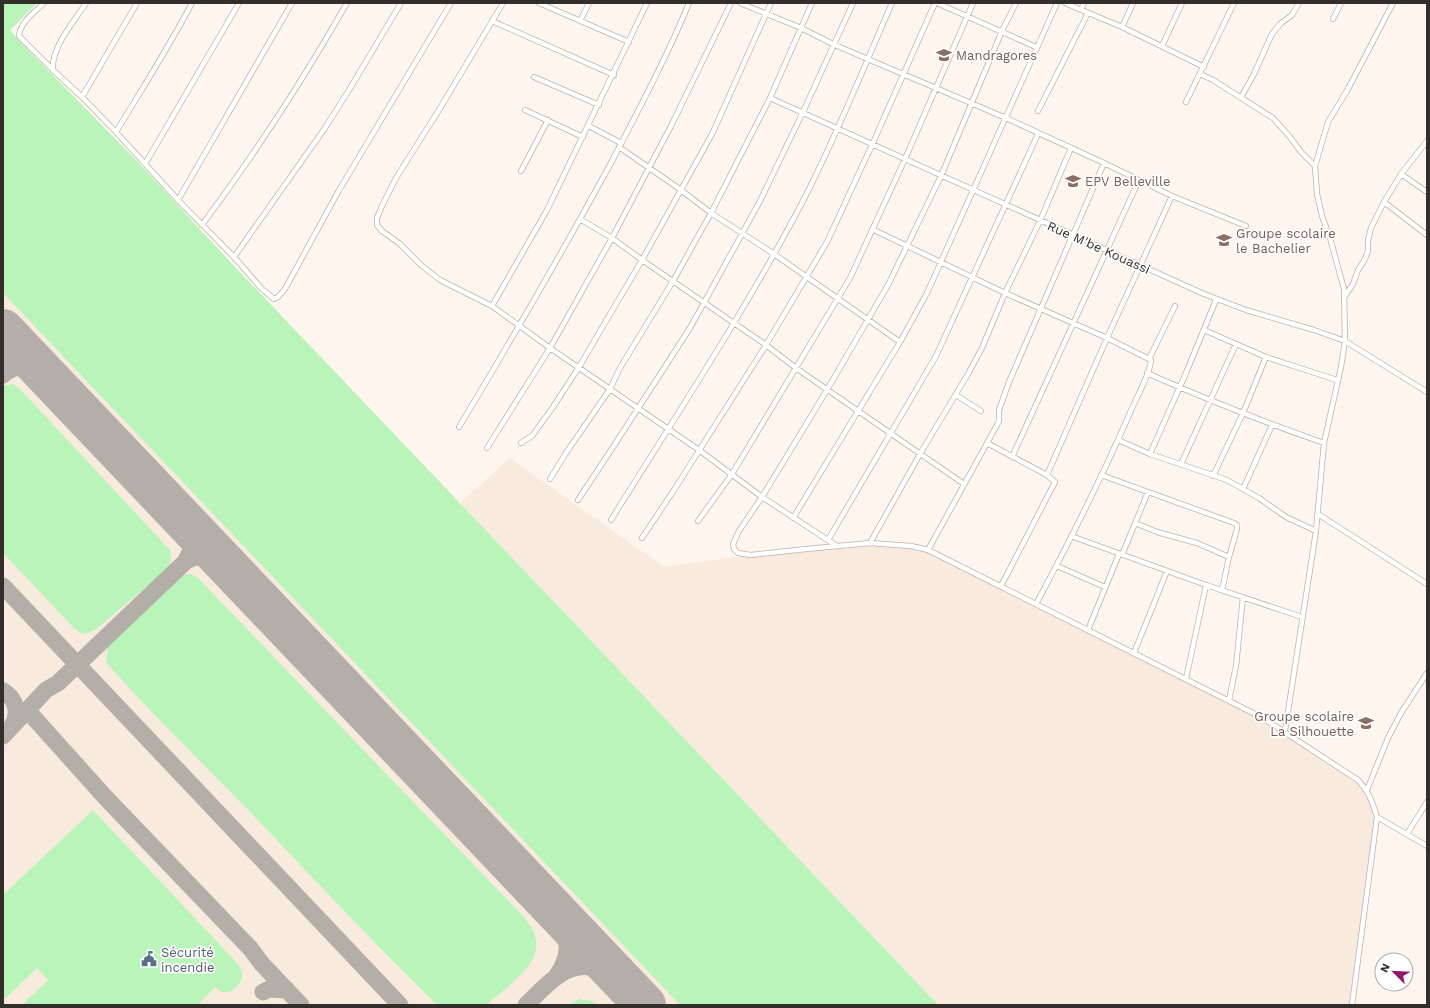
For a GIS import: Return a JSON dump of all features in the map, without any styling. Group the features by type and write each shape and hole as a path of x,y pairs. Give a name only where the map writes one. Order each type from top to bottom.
{"street":[{"path":"44,3 23,24 20,31 20,36 116,132 178,200 234,257 262,289 274,299 286,289 338,192 451,3"},
{"path":"53,70 57,48 86,3"},
{"path":"82,97 136,3"},
{"path":"116,132 174,38 192,3"},
{"path":"145,164 239,3"},
{"path":"178,200 292,3"},
{"path":"202,225 262,139 320,49 347,3"},
{"path":"234,257 325,128 401,3"},
{"path":"503,3 439,110 396,178 382,206 378,218 378,225 382,231 400,244 422,266 440,280 492,306 550,348 668,428 762,497 837,546"},
{"path":"539,3 628,42"},
{"path":"580,21 589,3"},
{"path":"492,306 547,210 614,75 647,3"},
{"path":"459,427 520,326 580,219 663,64 689,3"},
{"path":"487,448 550,348 612,238 685,98 731,3"},
{"path":"740,3 767,13 834,45 1006,118 1172,196 1246,226"},
{"path":"521,443 532,436 542,424 580,367 642,260 712,134 771,3"},
{"path":"550,479 610,389 620,368 673,281 711,213 770,98 812,3"},
{"path":"578,500 690,328 759,203 803,112 852,3"},
{"path":"611,520 734,323 774,254 804,198 838,128 892,3"},
{"path":"642,538 766,345 827,242 936,3 1036,47"},
{"path":"698,521 732,474 850,278 874,230 966,16 973,3"},
{"path":"1016,3 1002,31 941,176 888,286 827,390 762,497 735,538 733,544 734,549 738,553 751,555 870,543 911,546 928,550 1229,700 1285,731 1358,780 1367,790 1377,817 1352,1005"},
{"path":"793,518 900,342 927,293 1057,3"},
{"path":"1065,3 1122,27 1204,67"},
{"path":"1081,10 1084,3"},
{"path":"1122,27 1133,3"},
{"path":"1162,46 1182,3"},
{"path":"1186,102 1234,3"},
{"path":"1241,98 1253,76 1272,34 1280,24 1292,15 1299,3"},
{"path":"1333,19 1341,3"},
{"path":"1285,731 1316,531 1324,443 1345,341 1344,289 1330,238 1322,216 1317,194 1315,166 1328,122 1348,89 1393,3"},
{"path":"1038,111 1088,13"},
{"path":"492,21 614,75"},
{"path":"1200,74 1273,118 1301,152 1315,166"},
{"path":"534,77 599,105"},
{"name":"Rue M'be Kouassi","path":"770,98 941,176 1007,204 1040,221 1216,300 1345,341 1427,392"},
{"path":"525,110 583,137"},
{"path":"521,172 548,120"},
{"path":"589,126 620,145 711,213 774,254 900,342"},
{"path":"828,540 936,356 1038,134"},
{"path":"1344,297 1353,284 1358,270 1364,261 1368,251 1368,240 1371,228 1384,202 1401,174 1426,144"},
{"path":"870,543 982,348 1005,293 1040,221 1071,148"},
{"path":"928,550 999,421 998,410 1104,163"},
{"path":"1401,174 1427,192"},
{"path":"1012,457 1139,180"},
{"path":"1047,475 1107,338 1172,196"},
{"path":"1384,202 1427,236"},
{"path":"580,219 612,238 766,345 827,390 859,410 964,484"},
{"path":"874,230 1005,293 1149,358"},
{"path":"1150,454 1180,388 1216,300"},
{"path":"1036,604 1118,440 1151,363 1149,358 1175,306"},
{"path":"1204,330 1266,357 1337,380"},
{"path":"1181,464 1236,344"},
{"path":"1213,476 1243,413 1266,357"},
{"path":"1147,373 1272,425 1324,443"},
{"path":"956,394 981,411"},
{"path":"1244,489 1272,425"},
{"path":"1118,440 1150,454 1227,480 1244,489 1286,518 1316,531"},
{"path":"987,444 1047,475 1055,482 1001,586"},
{"path":"1101,476 1237,525 1222,590"},
{"path":"1088,630 1105,587 1148,492"},
{"path":"1318,514 1427,584"},
{"path":"1135,523 1157,532 1197,543 1229,557"},
{"path":"1071,536 1168,572 1302,617"},
{"path":"1056,566 1105,587"},
{"path":"1134,653 1168,572"},
{"path":"1186,679 1206,585"},
{"path":"1229,700 1237,660 1243,597"},
{"path":"1367,790 1388,738 1401,713 1427,673"},
{"path":"1407,834 1427,802"},
{"path":"1377,817 1427,846"}],"shaded area":[{"path":"3,3 37,3 10,31 135,159 233,265 460,503 510,458 664,567 751,555 870,543 922,547 1263,718 1358,780 1367,790 1377,817 1352,1005 3,1005"}],"green space":[{"path":"3,3 37,3 10,30 22,44 135,159 233,265 938,1005 680,1005 3,293"},
{"path":"13,384 20,389 170,550 171,560 166,570 95,630 89,633 84,634 74,628 3,553 3,386"},
{"path":"187,574 197,577 529,923 536,941 535,955 528,967 517,979 485,1005 437,1005 332,898 106,662 108,647 176,579"},
{"path":"93,810 238,964 242,972 242,977 234,989 229,992 223,992 215,987 198,1005 26,1005 24,1003 48,980 37,968 5,999 3,997 3,895"},
{"path":"579,999 591,1001 601,1005 568,1005"}],"taxiway":[{"path":"7,371 11,362 12,354 10,338"},
{"path":"3,375 12,369 22,367 42,371"},
{"path":"185,562 192,547 191,535 187,524"},
{"path":"3,736 46,690 58,683 185,562 189,559 203,556 222,560"},
{"path":"3,586 400,1005"},
{"path":"3,691 14,702 16,716 12,726"},
{"path":"27,710 106,798 250,948 262,964 301,1005"},
{"path":"556,977 565,961 567,953 566,938 558,913"},
{"path":"526,1005 554,978 571,969 590,967 605,971 619,978"},
{"path":"263,992 269,989 287,990"}],"runway":[{"path":"3,330 645,1005"}],"place":[{"name":"Mandragores","path":"944,55"},
{"name":"EPV Belleville","path":"1073,181"},
{"name":"Groupe scolaire le Bachelier","path":"1224,240"},
{"name":"Groupe scolaire La Silhouette","path":"1366,723"},
{"name":"Sécurité incendie","path":"149,959"}]}
